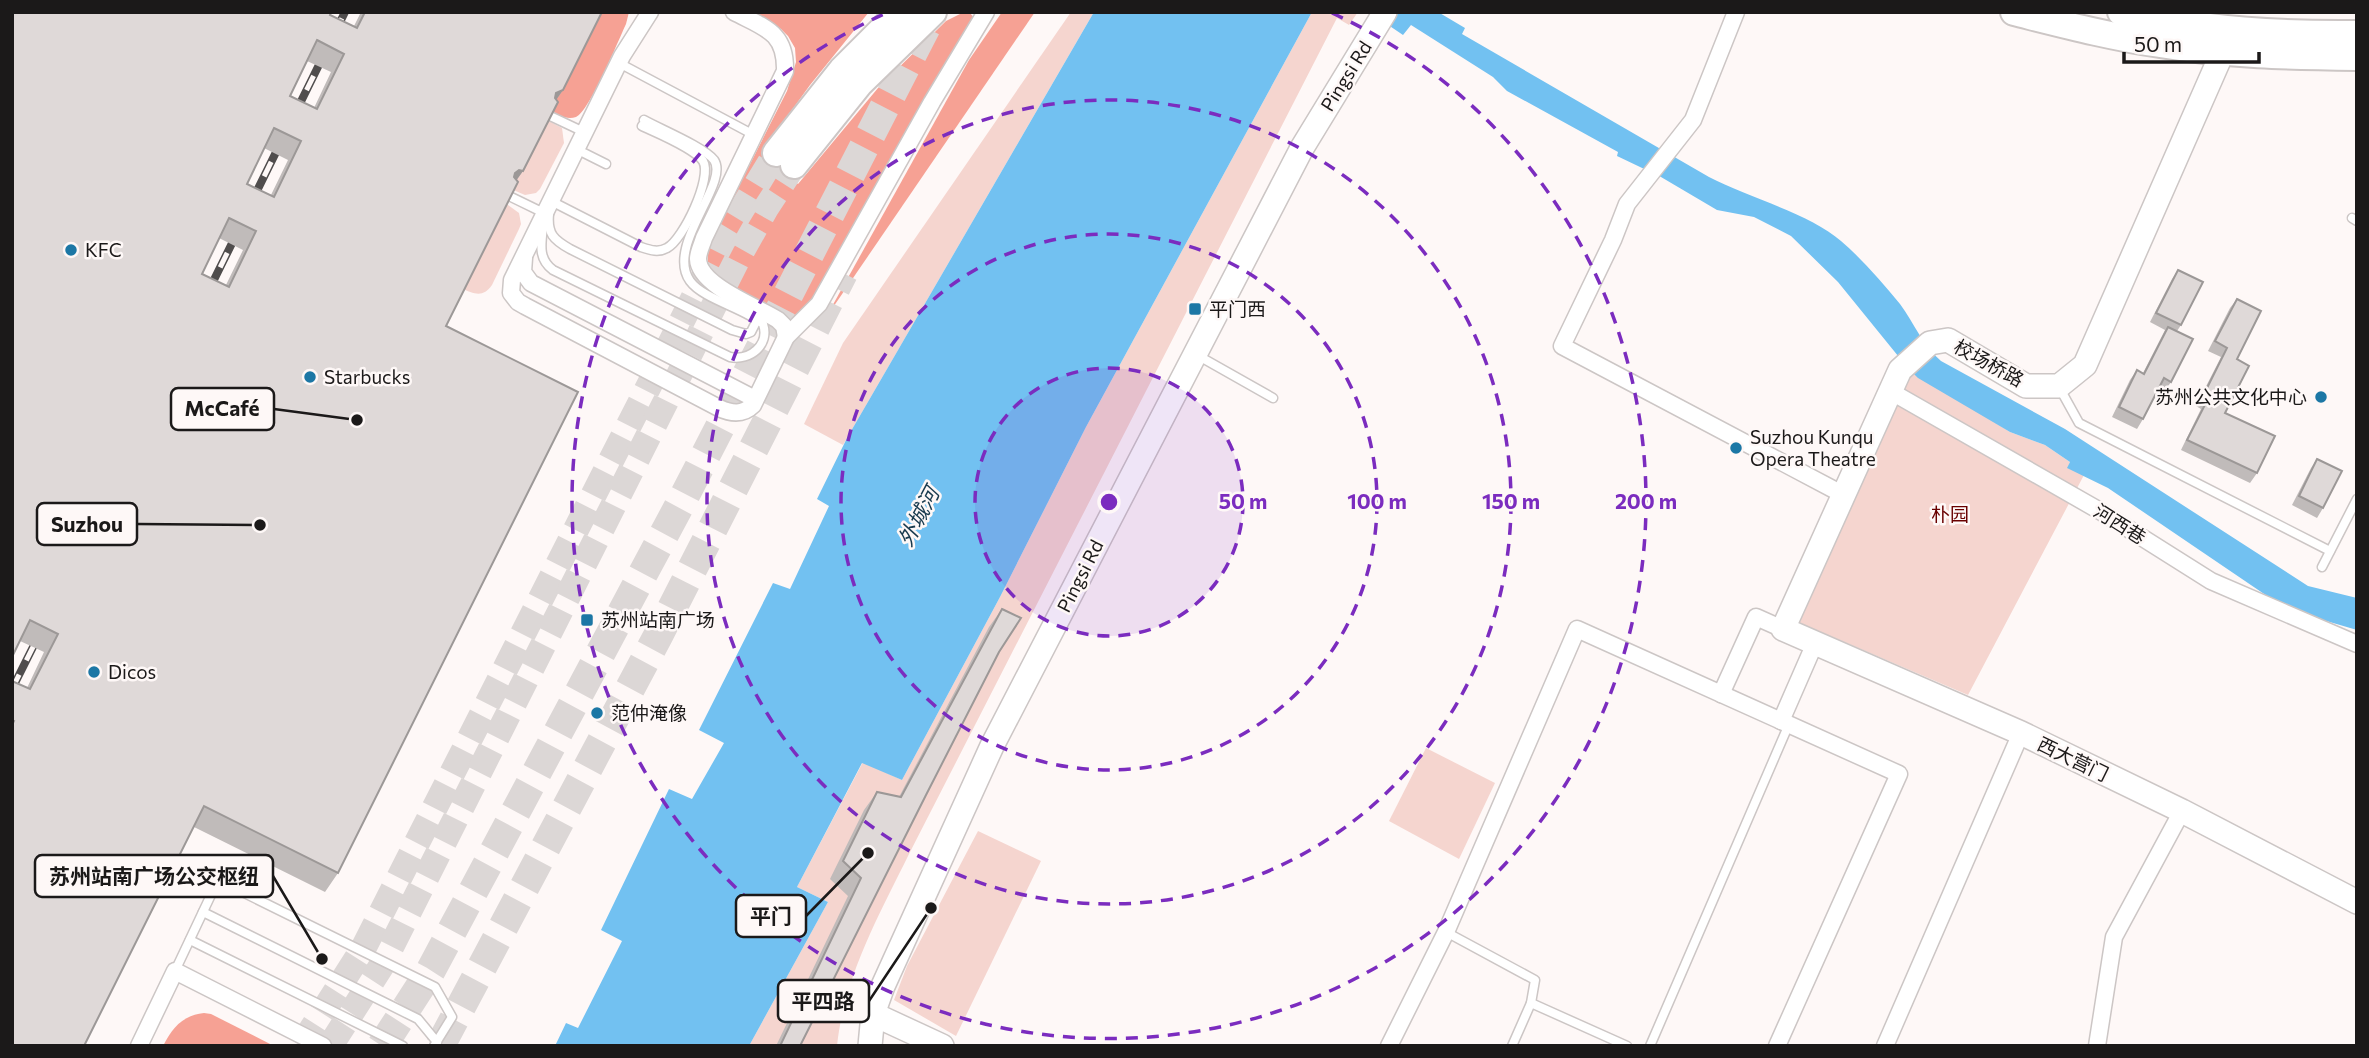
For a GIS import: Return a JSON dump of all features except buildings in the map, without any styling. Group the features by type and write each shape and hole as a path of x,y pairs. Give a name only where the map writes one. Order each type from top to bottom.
{"main road":[{"path":"900,12 842,70 785,159 933,12"},
{"path":"2014,12 2093,32 2161,45 2292,35 2357,34"},
{"path":"2121,12 2284,56 2357,57"}],"street":[{"path":"620,60 638,12"},
{"path":"650,12 620,60 584,132 510,285 511,293 518,302 724,411 737,413 746,411 755,399 786,337 819,304 932,102 986,12"},
{"path":"734,12 778,38 785,54 785,71 704,238 698,260 700,268 712,283 774,317 784,326 786,337"},
{"name":"Pingsi Rd","path":"870,1046 873,1014 883,986 992,746 1302,148 1385,12"},
{"path":"1736,12 1693,120 1627,204 1613,240 1562,346 1844,495"},
{"path":"2059,386 2085,365 2226,41"},
{"path":"524,255 523,272 531,283 755,399"},
{"name":"校场桥路","path":"1783,629 1895,380 1930,342 1948,340 2026,386 2059,386"},
{"name":"河西巷","path":"1895,380 2211,581 2357,644"},
{"path":"1721,694 1756,617 1783,629"},
{"path":"1389,1046 1446,932 1577,629 1899,774 1777,1046"},
{"name":"西大营门","path":"1783,629 2021,733 2182,811 2357,902"},
{"path":"1785,722 1815,643"},
{"path":"1885,1046 2021,733"},
{"path":"2097,1046 2115,937 2182,811"},
{"path":"139,1046 175,971 323,1046"},
{"path":"873,1014 942,1046"}],"lane":[{"path":"620,60 754,135"},
{"path":"548,115 584,132"},
{"path":"507,195 548,207 651,251 670,247 680,236 690,217 707,173 702,159 643,123 696,147 714,160 717,167 716,177 685,251 688,279 697,288 763,324 764,337"},
{"path":"576,149 606,164"},
{"path":"548,207 549,228 553,239 558,243 732,330 746,334 751,332 757,320"},
{"path":"548,207 541,248 543,260 553,270 730,357 748,357 761,344 774,317"},
{"path":"1195,354 1273,398"},
{"path":"2059,386 2079,423 2330,551"},
{"path":"2322,567 2357,499"},
{"path":"1650,1046 1785,722"},
{"path":"175,971 218,880 435,987 452,1017 436,1044 418,1019 203,912"},
{"path":"1446,932 1535,980 1531,1003 1512,1046"},
{"path":"190,940 403,1046"},
{"path":"1531,1003 1628,1046"}],"green space":[{"path":"1071,12 1094,12 843,445 804,424 843,343"},
{"path":"1312,12 1358,12 1349,25 1337,18 909,854 855,971 841,1020 837,1046 749,1046 828,902 797,887 863,762 902,780 1000,597 1086,427"},
{"path":"545,119 562,128 564,143 540,189 536,193 525,195 511,189"},
{"path":"504,202 519,213 521,224 492,285 482,293 470,292 461,288"},
{"name":"朴园","path":"1907,367 2010,432 2045,445 2070,462 2068,468 2084,475 1968,695 1793,620"},
{"path":"1426,748 1495,783 1459,859 1389,821"},
{"path":"978,831 1041,861 956,1036 894,1000 907,966"}],"shaded area":[{"path":"599,12 629,12 596,89 576,117 566,118 549,112"},
{"path":"748,12 869,12 810,85 761,153 798,184 878,88 946,21 962,13 970,13 975,19 935,82 813,302 800,315 789,319 722,284 710,270 708,262 713,237 787,91 796,62 795,48 788,36 781,29"},
{"path":"1002,12 1035,12 825,319 969,60"},
{"path":"204,1013 274,1046 163,1046 179,1024 190,1016"}],"water":[{"name":"外城河","path":"1094,12 1312,12 1086,427 1000,597 902,780 862,763 797,887 828,902 749,1046 555,1046 566,1023 578,1028 622,941 601,930 669,789 692,799 724,743 699,730 773,583 790,589 829,506 817,499 847,438"},
{"path":"1369,12 1438,12 1465,28 1462,34 1709,177 1796,214 1828,231 1857,255 1886,287 1941,361 2065,429 2308,586 2357,598 2357,630 2299,613 2273,600 2108,488 2067,468 2070,462 2045,445 2010,432 1918,378 1838,282 1791,236 1754,217 1717,210 1661,177 1617,156 1618,152 1507,91 1493,77 1411,25 1403,35"}],"tunnel":[{"path":"382,1046 431,970 685,495 933,13"},
{"path":"301,1046 363,949 722,242 776,153"},
{"path":"330,1046 382,965 739,256 794,165"},
{"path":"440,1046 659,634 843,273"}],"railway":[{"path":"250,205 345,12"},
{"path":"206,296 240,227"},
{"path":"12,689 42,629"}],"place":[{"name":"KFC","path":"71,250"},
{"name":"平门西","path":"1195,309"},
{"name":"Starbucks","path":"310,377"},
{"name":"苏州公共文化中心","path":"2321,397"},
{"name":"McCafé","path":"357,420"},
{"name":"Suzhou Kunqu Opera Theatre","path":"1736,448"},
{"name":"Suzhou","path":"260,525"},
{"name":"苏州站南广场","path":"587,620"},
{"name":"Dicos","path":"94,672"},
{"name":"范仲淹像","path":"597,713"},
{"name":"平门","path":"868,853"},
{"name":"平四路","path":"931,908"},
{"name":"苏州站南广场公交枢纽","path":"322,959"}]}
